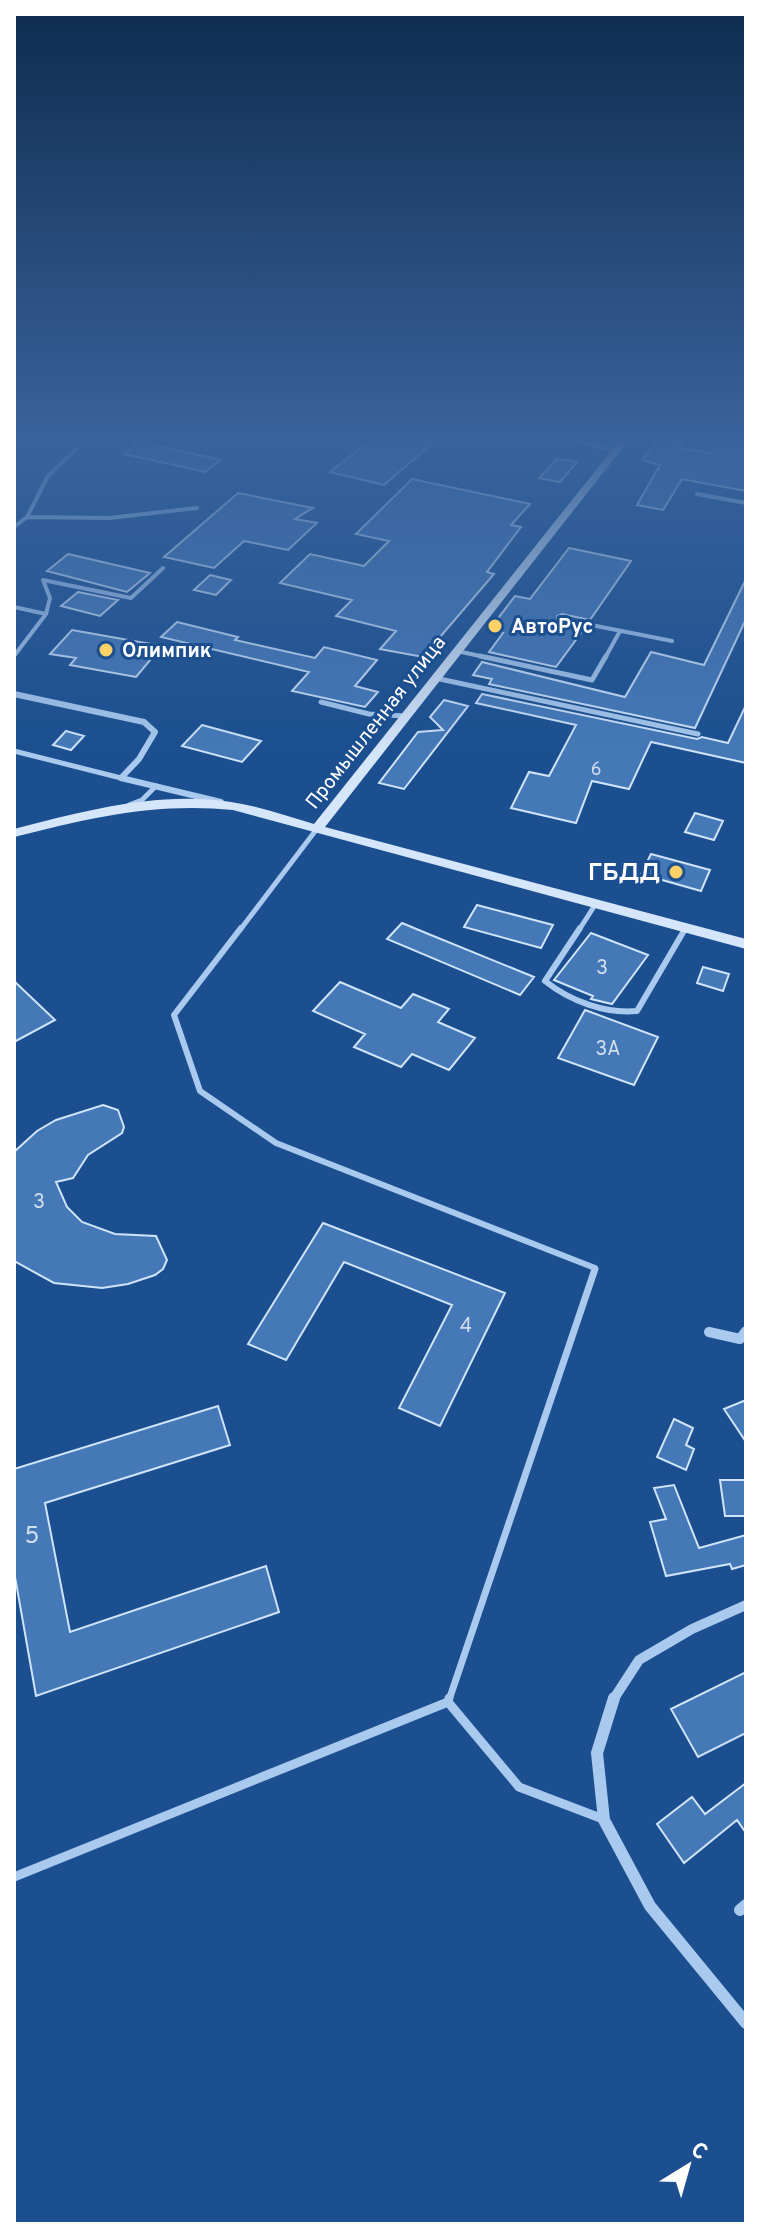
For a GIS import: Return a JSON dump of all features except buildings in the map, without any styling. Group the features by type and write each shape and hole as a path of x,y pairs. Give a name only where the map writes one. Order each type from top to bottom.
{"main road":[{"name":"Промышленная улица","path":"544,545 316,830 746,944"},
{"path":"14,833 129,805 179,800 234,806 316,830"}],"street":[{"path":"14,694 144,722 155,732 152,741 121,778 234,806"},
{"path":"709,1332 740,1339 746,1331"},
{"path":"746,1605 692,1629 639,1660 614,1697 597,1753 604,1820 650,1906 746,2023"}],"lane":[{"path":"14,656 46,614 50,598 43,580 131,598 163,568"},
{"path":"14,607 46,614"},
{"path":"561,619 672,641"},
{"path":"457,651 592,680 620,631"},
{"path":"435,678 698,734"},
{"path":"321,702 369,714 405,716"},
{"path":"14,751 121,778"},
{"path":"129,805 142,800 156,786"},
{"path":"14,1877 448,1702 595,1268 276,1143 200,1091 174,1015 316,830"},
{"path":"595,905 545,981 554,990 621,1015 637,1011 685,929"},
{"path":"448,1702 519,1787 604,1820"}],"place":[{"name":"АвтоРус","path":"495,626"},
{"name":"Олимпик","path":"106,650"},
{"name":"ГБДД","path":"676,872"}]}
